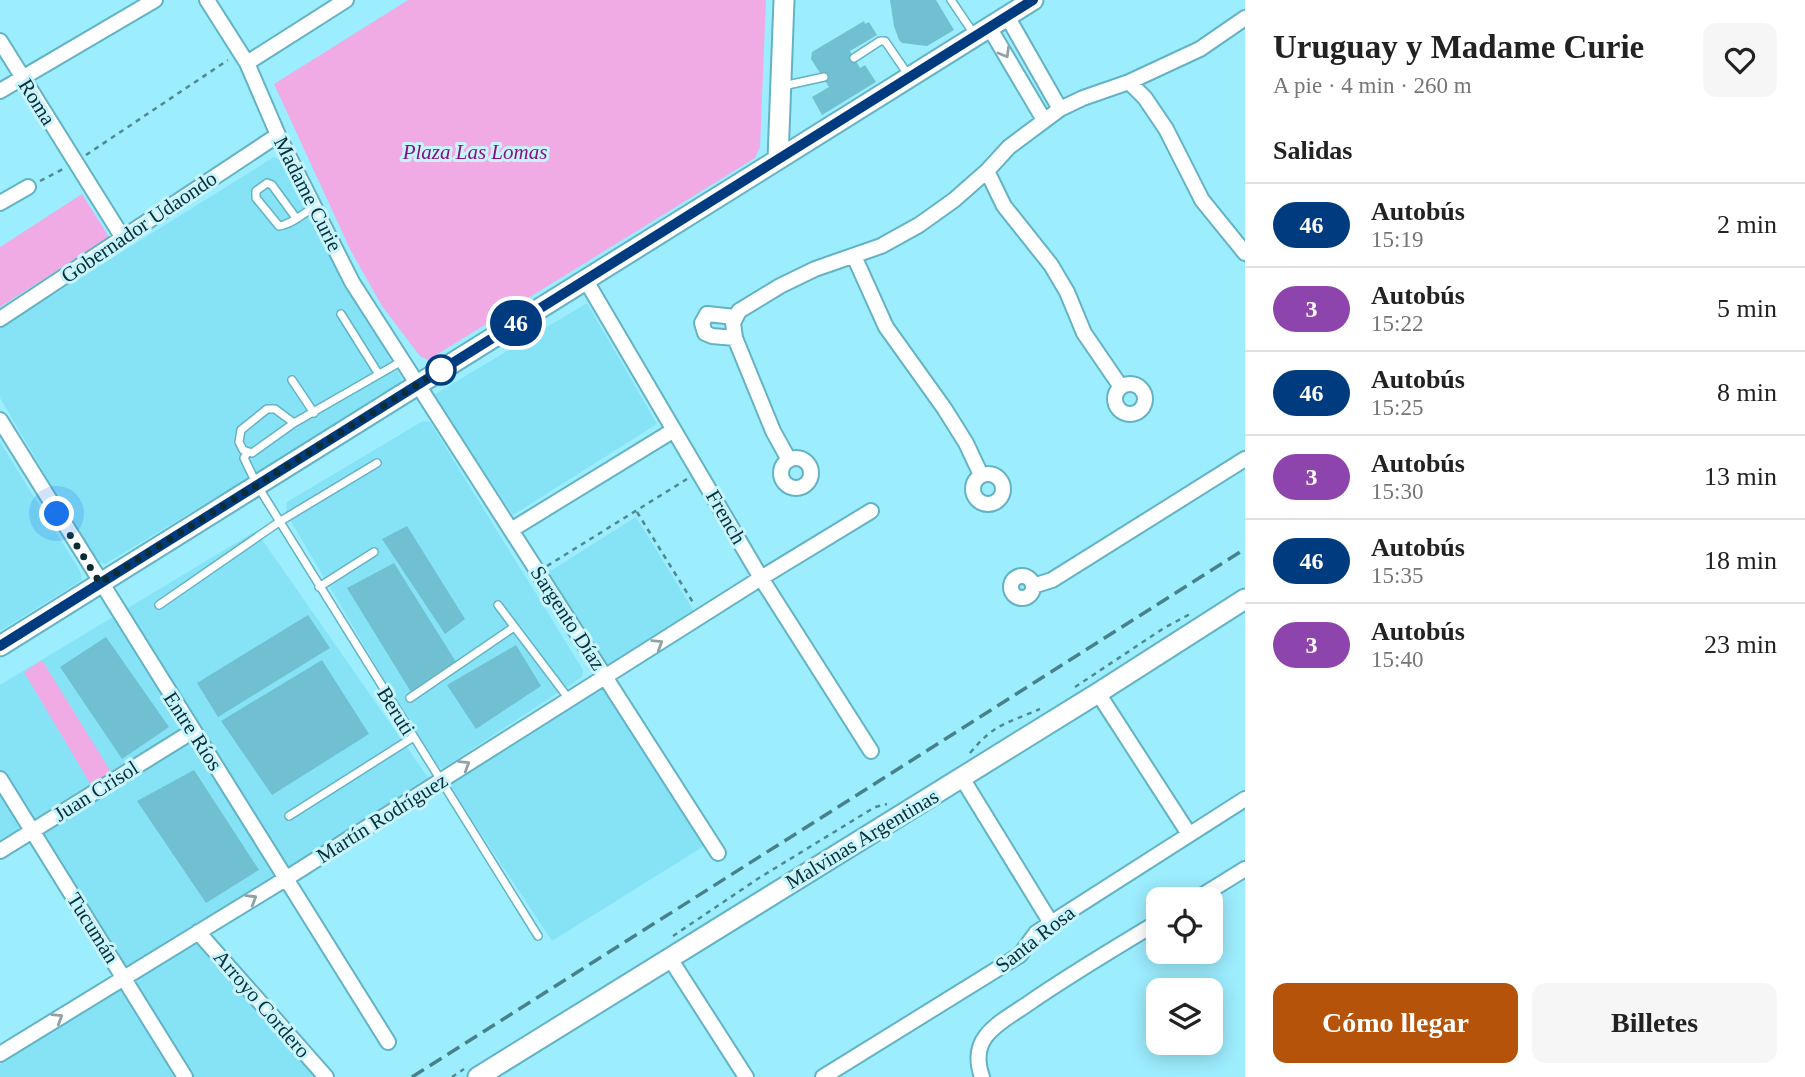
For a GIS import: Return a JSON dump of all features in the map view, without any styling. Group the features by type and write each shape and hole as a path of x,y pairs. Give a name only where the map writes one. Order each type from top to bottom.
{"main road":[{"path":"778,159 784,0"},
{"path":"0,646 1033,0"},
{"name":"Malvinas Argentinas","path":"470,1073 670,947 962,778 1242,607"}],"street":[{"path":"0,91 155,0"},
{"name":"Madame Curie","path":"207,0 243,58 278,135 352,282 417,385"},
{"path":"243,58 345,0"},
{"path":"1007,16 1060,109"},
{"path":"789,460 773,431 735,338 733,323 739,311 815,269 881,246 919,226 954,200 1009,147 1060,109 1129,82 1200,49 1245,18"},
{"path":"982,31 1044,120"},
{"name":"Roma","path":"0,41 123,238"},
{"path":"1129,82 1145,98 1166,129 1202,200 1245,253"},
{"name":"Gobernador Udaondo","path":"0,319 278,135"},
{"path":"987,171 1004,206 1051,265 1067,292 1084,333 1121,387"},
{"path":"0,202 28,187"},
{"path":"854,256 891,335 944,408 981,475"},
{"name":"French","path":"585,279 761,578 872,751"},
{"path":"735,317 707,314 702,323 705,332 712,336 735,338"},
{"name":"Sargento Díaz","path":"417,385 718,853"},
{"name":"Entre Ríos","path":"0,420 388,1042"},
{"path":"511,530 674,430"},
{"path":"1033,586 1052,580 1245,459"},
{"name":"Martín Rodríguez","path":"0,1054 287,878 761,578 872,511"},
{"path":"1098,693 1189,834"},
{"name":"Juan Crisol","path":"0,851 193,731"},
{"path":"962,778 1051,923"},
{"name":"Tucumán","path":"0,779 185,1077"},
{"name":"Santa Rosa","path":"823,1077 1020,956 1036,933 1245,799"},
{"path":"1216,887 1245,869"},
{"path":"982,1077 978,1052 985,1037 1065,978 1146,929"},
{"name":"Arroyo Cordero","path":"198,932 326,1077"},
{"path":"670,947 746,1077"}],"lane":[{"path":"951,0 982,31"},
{"path":"854,58 880,41 885,41 910,76"},
{"path":"780,86 824,77"},
{"path":"296,218 272,185 267,183 256,191 256,198 275,223 283,226 315,207"},
{"path":"341,314 378,373"},
{"path":"294,423 275,409 267,409 239,434 239,442 247,453 252,453 294,423 402,361"},
{"path":"292,380 314,413"},
{"name":"Beruti","path":"247,453 244,458 279,522 538,936"},
{"path":"159,605 279,522 377,463"},
{"path":"319,587 374,552"},
{"path":"498,605 569,700"},
{"path":"410,698 514,627"},
{"path":"289,816 412,738"}],"path":[{"path":"28,187 75,163 243,58"},
{"path":"538,571 699,471"},
{"path":"636,510 702,616"},
{"path":"1067,692 1164,628 1197,610"},
{"path":"968,755 984,736 1004,722 1020,718 1048,704"},
{"path":"670,947 701,915 875,807 891,803"},
{"path":"452,1077 470,1073"}],"shaded area":[{"path":"274,157 280,160 348,288 402,379 399,387 105,564 96,561 0,398 0,328"},
{"path":"587,303 657,424 513,515 434,395"},
{"path":"423,421 430,422 583,670 582,677 443,768 435,766 286,513 287,502"},
{"path":"0,442 80,571 82,580 0,631"},
{"path":"636,517 695,613 607,667 547,573"},
{"path":"256,531 429,779 192,929 317,1077 0,1077 0,1064 131,978 33,821 0,842 0,685"},
{"path":"604,684 704,846 552,941 448,784"}],"green space":[{"name":"Plaza Las Lomas","path":"408,0 766,0 760,147 755,158 428,360 420,356 382,306 351,251 274,84"},
{"path":"82,194 109,237 0,307 0,247"},
{"path":"42,660 111,772 91,785 24,672"}],"building":[{"path":"890,0 936,0 954,30 927,46 902,43 894,26"},
{"path":"864,21 865,24 869,22 877,35 850,51 860,68 865,65 876,82 822,115 812,97 829,87 811,59 812,52"},
{"path":"407,526 465,619 445,634 382,539"},
{"path":"394,563 456,662 411,692 347,588"},
{"path":"308,615 330,648 218,717 197,683"},
{"path":"106,637 169,727 122,759 60,667"},
{"path":"516,645 541,686 476,729 447,685"},
{"path":"322,660 369,734 272,795 221,721"},
{"path":"194,770 259,870 206,903 137,801"}],"railway":[{"path":"412,1077 1245,549"}],"bus line":[{"name":"46","path":"0,646 1033,0"}],"route":[{"path":"57,514 100,583 441,370"}]}
